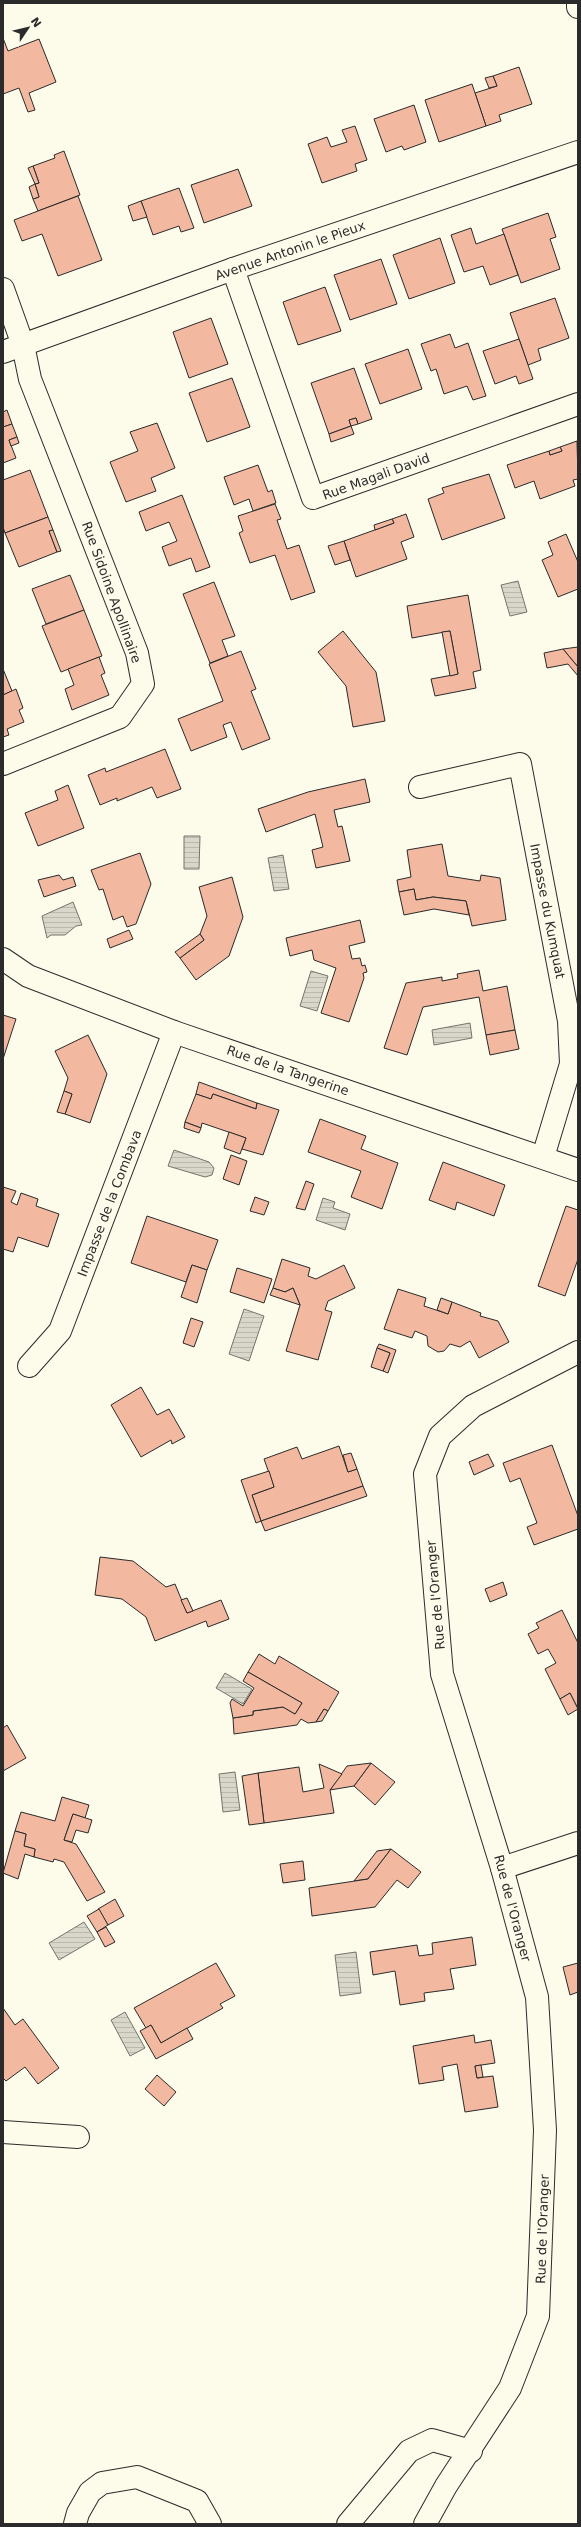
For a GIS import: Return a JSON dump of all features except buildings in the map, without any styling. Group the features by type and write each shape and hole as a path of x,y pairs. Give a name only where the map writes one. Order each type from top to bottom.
{"street":[{"path":"578,3 578,8"},
{"name":"Avenue Antonin le Pieux","path":"13,349 233,270 578,152"},
{"name":"Rue Magali David","path":"233,270 313,498 578,404"},
{"name":"Rue Sidoine Apollinaire","path":"3,289 13,349 30,379 137,653 143,684 120,717 3,764"},
{"name":"Impasse du Kumquat","path":"420,787 520,764 569,1021 571,1064 543,1157"},
{"name":"Rue de la Tangerine","path":"3,959 28,976 174,1032 578,1170"},
{"name":"Impasse de la Combava","path":"29,1366 60,1331 174,1032"},
{"name":"Rue de l'Oranger","path":"425,2524 446,2486 471,2451 510,2388 538,2316 542,2246 545,2130 537,1997 502,1868 442,1674 425,1474 440,1436 473,1406 578,1352"},
{"path":"502,1868 578,1843"},
{"path":"3,2132 78,2136"},
{"path":"348,2524 409,2451 432,2440 471,2451"},
{"path":"75,2524 78,2513 90,2492 102,2483 137,2477 196,2502 210,2524"}],"shaded area":[{"path":"518,581 527,612 510,616 501,585"},
{"path":"184,836 200,836 199,869 184,869"},
{"path":"283,855 289,889 274,891 268,858"},
{"path":"73,902 82,925 76,926 65,935 51,935 47,938 42,916"},
{"path":"311,971 328,976 317,1011 300,1006"},
{"path":"470,1023 472,1038 434,1045 432,1030"},
{"path":"174,1150 209,1162 214,1168 212,1175 205,1177 168,1166"},
{"path":"323,1198 335,1202 333,1208 350,1214 345,1230 316,1220"},
{"path":"244,1309 264,1316 249,1361 229,1354"},
{"path":"225,1673 252,1689 243,1704 216,1688"},
{"path":"235,1772 240,1810 223,1812 219,1774"},
{"path":"84,1922 95,1939 59,1960 49,1943"},
{"path":"356,1952 361,1993 340,1996 335,1955"},
{"path":"125,2012 145,2048 130,2056 111,2020"}]}
